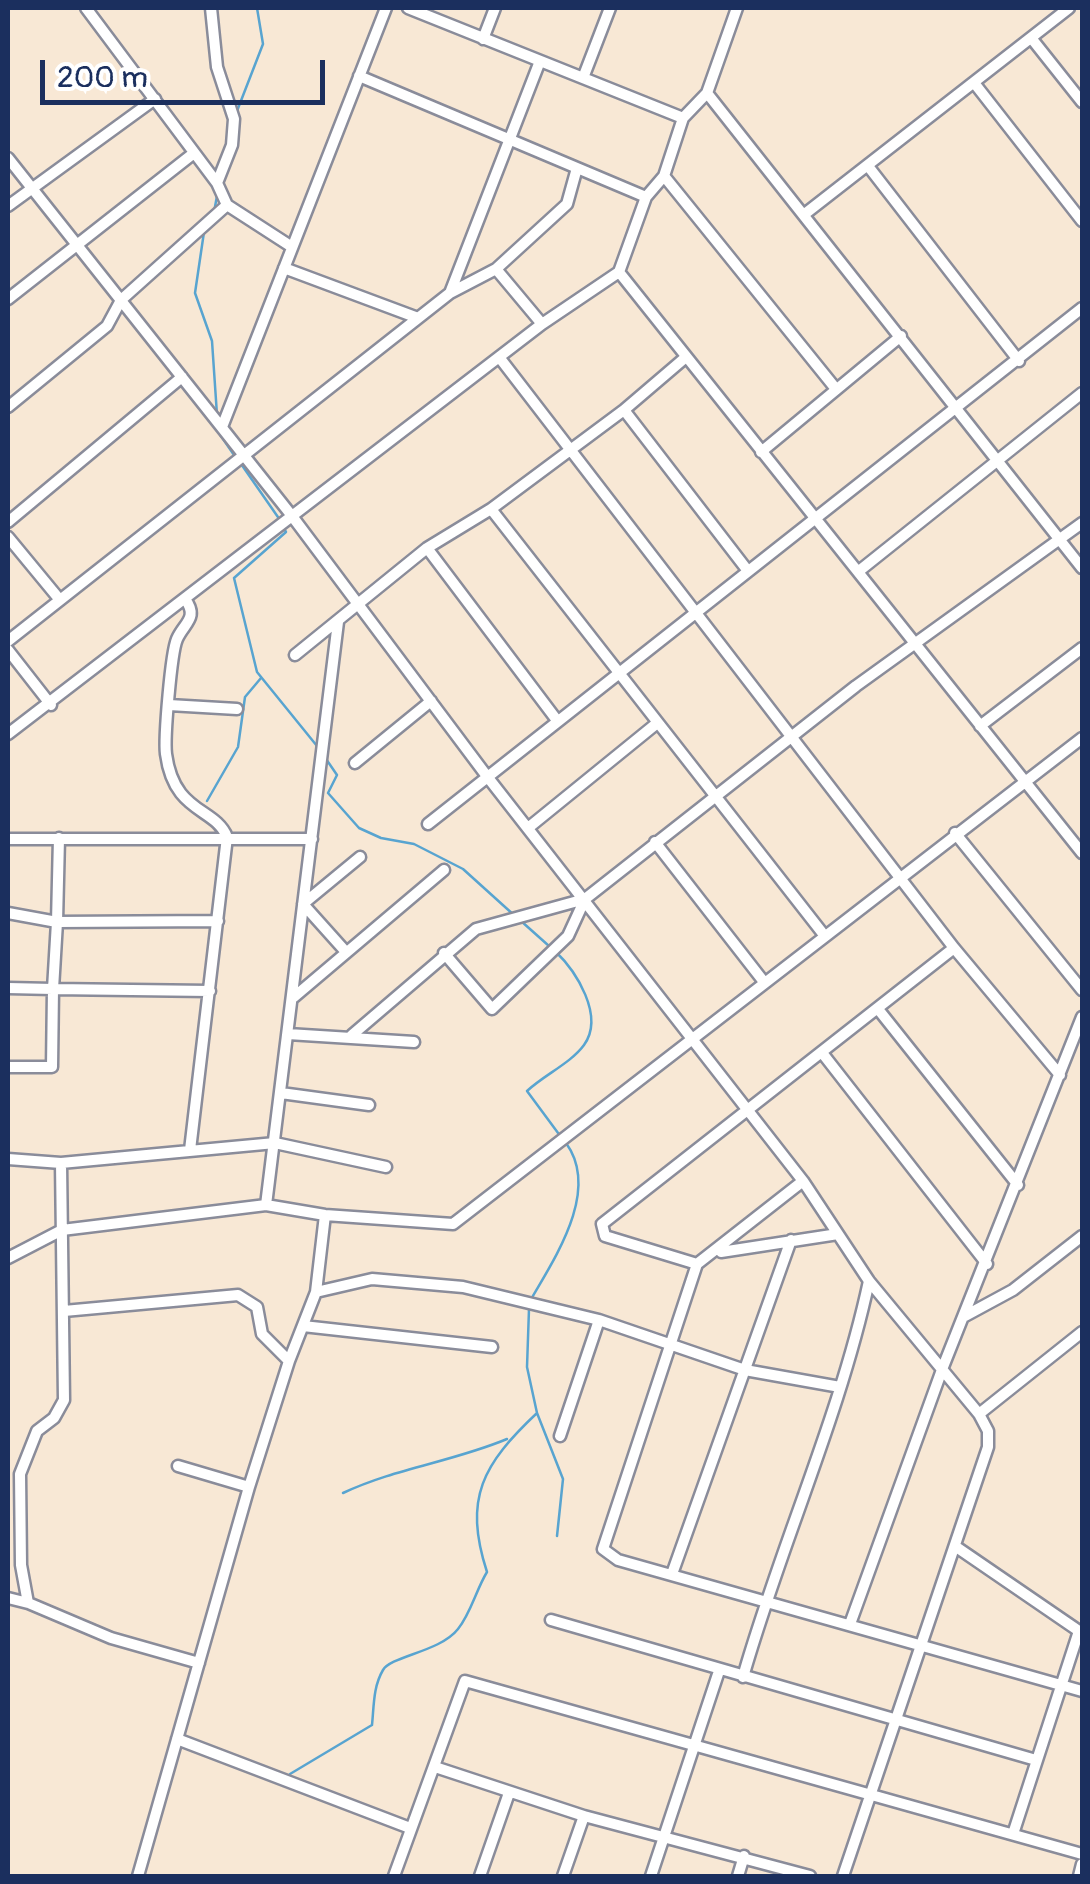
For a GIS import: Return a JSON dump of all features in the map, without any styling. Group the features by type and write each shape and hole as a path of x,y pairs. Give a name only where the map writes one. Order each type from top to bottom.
{"street":[{"path":"86,8 217,183 227,205 292,247"},
{"path":"211,8 217,67 234,119 232,145 217,183"},
{"path":"222,428 386,8"},
{"path":"408,8 683,118"},
{"path":"483,38 495,8"},
{"path":"583,78 610,8"},
{"path":"8,734 498,357 619,272 646,197 664,176 683,118 707,93 737,8"},
{"path":"806,214 1069,8"},
{"path":"1032,38 1082,102"},
{"path":"450,294 540,61"},
{"path":"359,76 646,197"},
{"path":"975,84 1082,221"},
{"path":"707,93 1082,568"},
{"path":"8,206 155,100"},
{"path":"8,300 194,153"},
{"path":"8,158 292,516 486,775 803,1181 869,1281 943,1367 988,1431 988,1448 842,1876"},
{"path":"868,166 1019,360"},
{"path":"8,641 418,318 450,294 496,269 567,204 577,168"},
{"path":"664,176 836,389"},
{"path":"8,407 107,326 121,300 227,205"},
{"path":"284,268 418,318"},
{"path":"496,269 542,324"},
{"path":"619,272 1082,853"},
{"path":"428,824 556,718 618,675 1082,308"},
{"path":"761,452 901,336"},
{"path":"498,357 954,948 1060,1075"},
{"path":"295,655 427,548 491,509 624,410 686,357"},
{"path":"8,522 182,376"},
{"path":"858,571 1082,393"},
{"path":"624,410 748,571"},
{"path":"491,509 824,935"},
{"path":"352,1036 444,953 487,924 541,915 585,900 714,794 912,643 1082,524"},
{"path":"8,537 60,600"},
{"path":"427,548 556,718"},
{"path":"186,600 191,620 176,640 166,755 179,793 228,837"},
{"path":"266,1205 338,622"},
{"path":"980,726 1082,648"},
{"path":"8,650 50,705"},
{"path":"356,763 430,700"},
{"path":"170,705 237,709"},
{"path":"528,828 656,724"},
{"path":"8,1258 62,1230 266,1205 324,1215 453,1224 955,832 1082,738"},
{"path":"955,832 1082,990"},
{"path":"190,1150 228,837"},
{"path":"8,838 312,839"},
{"path":"8,1067 52,1067 58,838"},
{"path":"655,842 764,982"},
{"path":"303,904 360,857"},
{"path":"293,997 444,870"},
{"path":"444,953 492,1008 568,936 585,900"},
{"path":"303,904 346,952"},
{"path":"8,914 57,922 218,921"},
{"path":"697,1264 606,1236 602,1224 954,948"},
{"path":"8,988 210,991"},
{"path":"878,1009 1018,1185"},
{"path":"850,1624 943,1367 1082,1018"},
{"path":"288,1034 414,1042"},
{"path":"822,1054 987,1264"},
{"path":"281,1093 369,1105"},
{"path":"8,1159 61,1163 275,1143 386,1167"},
{"path":"28,1603 22,1565 20,1474 37,1431 54,1418 64,1400 61,1163"},
{"path":"803,1181 697,1264 603,1549 618,1560 1082,1691"},
{"path":"138,1876 249,1487 288,1360 316,1292 324,1215"},
{"path":"715,1253 838,1234"},
{"path":"965,1316 1013,1290 1082,1236"},
{"path":"672,1574 791,1240"},
{"path":"316,1292 372,1279 463,1287 599,1320 745,1370 840,1387"},
{"path":"744,1677 765,1602 840,1387 869,1281"},
{"path":"64,1312 238,1295 257,1307 262,1334 288,1360"},
{"path":"560,1436 599,1320"},
{"path":"304,1326 492,1347"},
{"path":"979,1414 1082,1332"},
{"path":"178,1466 249,1487"},
{"path":"955,1546 1081,1633 1013,1834"},
{"path":"8,1596 111,1638 199,1663"},
{"path":"551,1620 719,1671 897,1716 1036,1760"},
{"path":"651,1876 719,1671"},
{"path":"394,1876 465,1681 1082,1854"},
{"path":"178,1739 410,1828"},
{"path":"435,1767 584,1816 810,1876"},
{"path":"480,1876 509,1793"},
{"path":"564,1876 584,1816"},
{"path":"738,1876 744,1856"},
{"path":"1079,1876 1082,1864"}],"waterway":[{"path":"237,111 263,44 257,8"},
{"path":"214,212 217,196"},
{"path":"204,232 195,293 212,341 217,415"},
{"path":"219,433 234,455"},
{"path":"239,461 280,520"},
{"path":"283,527 286,532 234,578 257,672 317,746"},
{"path":"207,801 238,747 245,697 261,678"},
{"path":"324,756 337,775 328,793 359,828 381,838 414,844 463,869 515,916"},
{"path":"521,921 549,946"},
{"path":"555,951 579,982 591,1021 590,1033 579,1051 527,1091 561,1137"},
{"path":"530,1301 561,1245 576,1203 579,1182 566,1143"},
{"path":"290,1774 372,1725 383,1670 450,1637 466,1616 487,1572 477,1523 483,1484 503,1449 537,1413 527,1367 529,1309"},
{"path":"537,1413 563,1479 557,1536"},
{"path":"343,1493 507,1439"}]}
